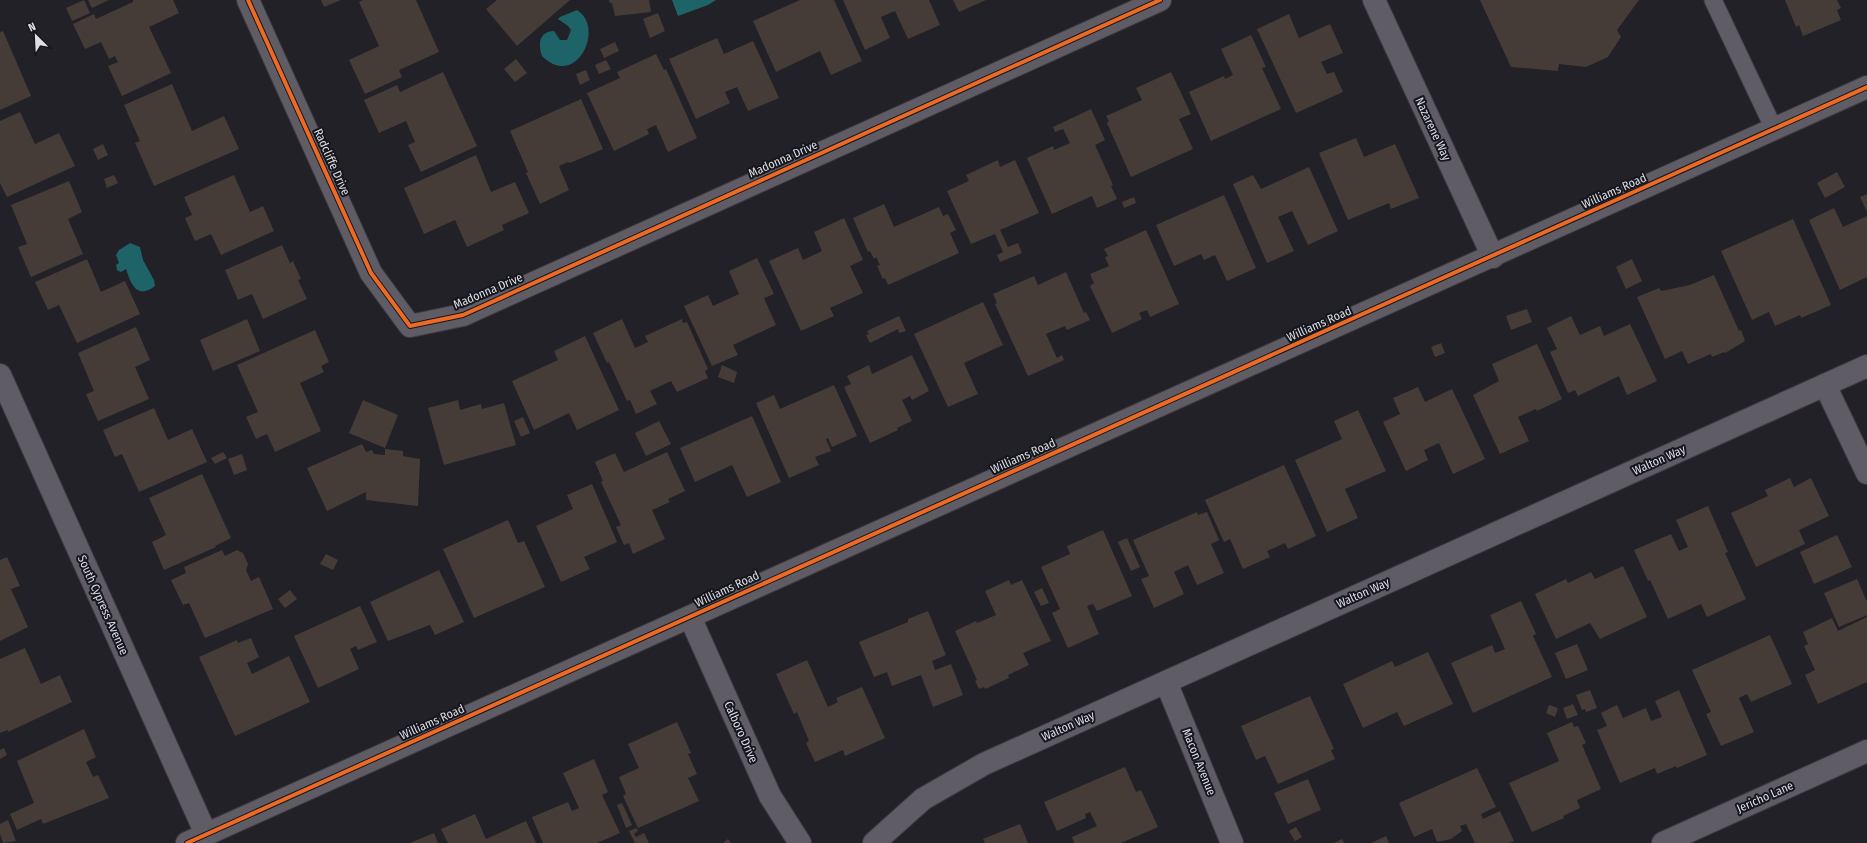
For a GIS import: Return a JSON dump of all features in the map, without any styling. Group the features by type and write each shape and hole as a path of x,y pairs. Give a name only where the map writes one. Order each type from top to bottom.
{"street":[{"name":"Radcliffe Drive","path":"248,0 371,273 410,326"},
{"name":"Madonna Drive","path":"410,326 463,315 1160,0"},
{"name":"Nazarene Way","path":"1374,0 1493,257"},
{"name":"Williams Road","path":"197,839 1493,257 1867,87"},
{"name":"Walton Way","path":"874,843 923,799 984,764 1867,366"},
{"name":"South Cypress Avenue","path":"0,375 197,839"},
{"path":"1825,385 1867,473"},
{"name":"Calboro Drive","path":"690,617 770,796 800,843"},
{"name":"Macon Avenue","path":"1166,682 1232,843"},
{"name":"Jericho Lane","path":"1663,843 1867,751"}],"lane":[{"path":"1713,0 1774,129"}],"water":[{"path":"672,0 716,0 708,5 678,16"},
{"path":"577,10 585,19 589,30 588,41 583,52 576,61 566,66 554,65 542,56 540,47 541,39 545,34 554,31 560,40 567,40 571,30 558,19"},
{"path":"130,243 140,247 143,260 154,280 155,286 149,290 139,291 130,280 126,269 121,272 117,270 116,265 119,263 116,255 119,250"}],"building":[{"path":"84,0 90,13 72,21 66,8"},
{"path":"88,0 109,0 92,8"},
{"path":"133,0 173,0 179,13 149,27 171,73 122,96 108,66 118,62 115,56 109,59 101,42 85,49 73,24 94,14 96,19 133,2"},
{"path":"321,0 341,0 324,7"},
{"path":"363,0 416,0 439,52 399,70 402,77 365,94 349,60 379,46 359,2"},
{"path":"497,0 570,0 517,46 486,9"},
{"path":"609,0 649,0 651,12 615,16 612,3 610,3"},
{"path":"800,0 834,0 862,61 831,75 820,51 776,72 753,21"},
{"path":"843,0 929,0 940,25 908,39 895,11 881,17 890,38 865,50"},
{"path":"953,0 986,0 959,12"},
{"path":"1480,0 1639,0 1617,30 1621,37 1608,57 1586,67 1559,64 1558,71 1511,67"},
{"path":"1785,0 1837,0 1841,8 1837,10 1841,20 1803,36 1799,25 1796,27"},
{"path":"658,13 665,31 650,38 643,19"},
{"path":"1289,14 1299,38 1330,24 1343,53 1321,62 1327,74 1334,72 1343,92 1296,113 1257,29"},
{"path":"3,31 31,96 0,110 0,32"},
{"path":"1251,35 1266,67 1262,68 1281,109 1211,141 1189,92 1224,76 1225,79 1233,75 1221,49"},
{"path":"717,38 724,54 753,41 779,98 748,111 737,87 725,92 730,103 696,119 669,59"},
{"path":"615,42 619,51 604,58 600,49"},
{"path":"656,54 664,70 666,69 697,138 668,152 656,125 647,129 649,134 614,151 587,93 620,78 617,72"},
{"path":"516,59 527,73 515,82 504,69"},
{"path":"606,60 611,69 599,74 595,65"},
{"path":"586,70 590,80 580,85 576,74"},
{"path":"443,72 477,146 421,172 408,145 415,142 406,121 379,133 364,100 397,85 400,92"},
{"path":"1171,72 1191,114 1179,119 1193,149 1131,177 1107,123 1109,121 1106,116 1142,100 1136,88"},
{"path":"172,84 192,131 224,116 239,149 154,186 135,143 140,141 124,105"},
{"path":"581,99 603,149 559,166 569,190 540,204 510,131"},
{"path":"1091,109 1105,140 1095,145 1113,185 1111,186 1117,199 1097,208 1092,196 1052,214 1027,158 1053,146 1054,150 1070,143 1063,129 1055,132 1053,127"},
{"path":"20,112 35,144 59,133 75,166 7,197 0,183 0,121"},
{"path":"1356,138 1364,157 1395,144 1419,198 1391,209 1389,203 1348,220 1319,153"},
{"path":"103,144 108,155 98,160 93,149"},
{"path":"476,155 491,192 515,182 529,213 502,225 504,230 467,247 455,220 424,234 404,188"},
{"path":"998,160 1000,167 1015,160 1039,213 1000,230 1008,247 1018,243 1022,253 1000,262 997,255 1003,252 995,234 971,244 947,191 969,181 966,175"},
{"path":"1309,167 1338,231 1308,245 1292,211 1278,217 1294,251 1267,263 1233,184 1253,175 1261,189"},
{"path":"1837,172 1845,187 1825,198 1817,183"},
{"path":"114,175 118,183 107,188 104,179"},
{"path":"234,175 250,212 263,206 274,231 221,255 211,234 195,241 185,218 192,215 184,197"},
{"path":"69,181 82,212 68,219 83,254 31,277 18,247 27,244 11,205"},
{"path":"1867,194 1867,212 1860,197"},
{"path":"1224,195 1256,268 1227,281 1215,255 1204,260 1201,254 1174,266 1156,225"},
{"path":"1134,197 1136,203 1124,208 1122,202"},
{"path":"884,204 894,227 939,207 943,216 948,214 956,230 950,233 959,253 888,285 885,278 883,279 877,266 880,265 876,257 874,259 870,251 868,252 853,218"},
{"path":"1834,208 1843,227 1867,216 1867,277 1840,290 1809,220"},
{"path":"844,218 863,260 850,266 863,293 830,308 834,316 801,331 769,261 798,248 803,260 822,251 814,232"},
{"path":"1793,219 1831,305 1801,318 1800,315 1775,326 1769,312 1752,320 1721,251"},
{"path":"1146,230 1179,304 1150,317 1147,310 1139,313 1142,319 1112,333 1090,286 1094,283 1090,274 1109,266 1105,257 1108,256 1104,249"},
{"path":"282,245 290,263 293,261 301,279 298,280 307,299 263,319 252,294 238,300 225,270"},
{"path":"757,258 774,294 764,298 776,325 733,345 738,355 712,366 684,306 708,295 713,306 739,294 729,271"},
{"path":"87,259 101,292 125,281 140,314 77,343 59,305 48,310 35,282"},
{"path":"1632,259 1642,281 1626,289 1616,267"},
{"path":"1066,272 1084,313 1086,312 1090,320 1067,330 1065,326 1046,334 1057,358 1062,355 1064,360 1028,376 995,304 997,303 993,294 1034,276 1038,285"},
{"path":"1714,275 1745,341 1725,353 1724,352 1712,357 1711,354 1688,364 1682,351 1665,359 1637,297 1659,288 1661,291 1690,285"},
{"path":"983,302 1003,345 964,363 978,394 948,407 914,334"},
{"path":"1527,309 1532,322 1511,330 1506,316"},
{"path":"899,316 906,331 899,333 898,329 870,343 866,335 869,334 867,331"},
{"path":"1571,316 1580,335 1600,326 1604,336 1630,324 1657,381 1627,395 1619,376 1578,396 1575,390 1568,393 1550,352 1557,349 1547,328"},
{"path":"247,319 260,351 213,371 200,340"},
{"path":"622,319 635,348 648,342 645,336 682,319 683,323 687,322 708,369 705,371 708,378 677,392 671,381 650,391 657,404 636,414 630,400 627,401 609,362 607,363 593,333"},
{"path":"136,327 150,360 135,367 149,399 98,421 86,394 94,391 78,353"},
{"path":"315,330 329,362 321,366 324,372 300,383 321,431 275,452 267,434 256,439 246,417 258,412 237,365"},
{"path":"585,336 619,410 577,430 569,413 534,430 512,381 558,360 554,351"},
{"path":"1441,343 1445,353 1435,357 1431,347"},
{"path":"1537,344 1562,399 1537,411 1536,409 1518,417 1529,441 1500,454 1473,395 1499,381 1492,364"},
{"path":"912,355 929,391 912,400 910,396 902,400 912,421 897,428 898,430 870,443 844,387 851,384 847,376 869,365 872,374"},
{"path":"722,365 737,372 734,383 718,377"},
{"path":"834,385 857,436 832,447 828,438 826,439 831,451 815,457 819,465 789,478 756,403 774,395 780,409"},
{"path":"1418,387 1425,402 1452,389 1485,459 1453,474 1439,443 1424,450 1428,460 1406,471 1383,422 1400,414 1393,398"},
{"path":"363,400 398,415 385,448 349,433"},
{"path":"458,400 460,410 481,404 482,409 504,403 516,445 444,465 428,408"},
{"path":"154,408 168,440 192,429 207,462 139,492 122,454 115,457 103,430"},
{"path":"1358,410 1386,471 1345,489 1358,518 1327,532 1295,460 1342,439 1334,421"},
{"path":"752,416 781,482 747,497 732,465 695,482 680,448"},
{"path":"523,417 530,433 521,437 514,421"},
{"path":"659,421 671,444 646,456 635,433"},
{"path":"362,444 366,452 372,450 374,454 385,455 385,449 403,451 403,456 420,459 418,506 366,500 366,492 327,511 307,468"},
{"path":"223,452 227,458 215,464 211,458"},
{"path":"667,452 685,491 668,499 670,502 652,510 665,539 633,554 629,543 624,545 616,527 621,525 601,482 603,481 595,462 615,453 624,472"},
{"path":"242,454 247,470 234,475 228,459"},
{"path":"1284,465 1316,536 1288,549 1285,543 1267,551 1270,557 1243,569 1230,539 1224,542 1205,500"},
{"path":"202,474 231,538 215,546 216,547 164,570 152,542 166,535 149,498"},
{"path":"1790,478 1794,487 1811,478 1829,516 1799,530 1805,544 1756,567 1731,513 1768,496 1765,490"},
{"path":"592,484 617,542 584,557 590,569 561,582 536,526 573,509 567,495"},
{"path":"1708,506 1728,552 1725,553 1746,599 1707,617 1701,604 1668,619 1634,550 1671,534 1679,551 1688,547 1676,520"},
{"path":"1197,512 1198,515 1207,512 1219,540 1211,544 1224,573 1197,585 1188,565 1174,572 1184,594 1154,608 1141,579 1149,576 1133,540"},
{"path":"508,520 518,543 524,541 545,587 474,618 443,549"},
{"path":"1103,530 1132,596 1097,611 1093,604 1087,606 1099,634 1068,648 1052,613 1060,609 1041,567 1070,554 1067,546"},
{"path":"1837,535 1852,567 1814,584 1800,552"},
{"path":"1127,538 1140,567 1131,571 1118,542"},
{"path":"222,550 225,556 237,550 243,553 248,564 246,570 251,581 259,577 273,609 205,638 189,603 183,605 171,580 186,573 184,567"},
{"path":"326,554 338,560 333,570 320,564"},
{"path":"7,557 20,586 11,589 28,627 0,641 0,560"},
{"path":"1623,566 1647,617 1600,639 1590,623 1556,639 1535,594 1566,579 1568,583 1591,572 1595,579"},
{"path":"439,570 464,622 435,635 430,625 388,641 370,602"},
{"path":"1857,579 1867,602 1867,615 1839,627 1824,593"},
{"path":"1009,580 1011,585 1022,580 1051,641 1023,653 1029,665 1008,675 1009,678 985,689 984,687 979,689 975,681 977,680 955,631 976,621 977,623 996,615 985,591"},
{"path":"1042,588 1049,603 1041,606 1034,592"},
{"path":"290,590 297,599 285,608 278,599"},
{"path":"1521,601 1536,634 1533,636 1552,677 1473,713 1451,663 1492,645 1495,653 1505,649 1490,615"},
{"path":"360,606 377,642 358,650 356,646 350,649 359,669 318,688 294,636"},
{"path":"928,611 946,655 932,661 935,670 951,664 963,695 933,707 921,675 892,686 887,672 874,677 859,642 908,622 908,619"},
{"path":"1867,617 1867,682 1818,704 1805,675 1815,670 1804,646 1808,644 1803,632 1832,618 1838,631"},
{"path":"1770,635 1792,684 1751,702 1747,694 1739,698 1754,732 1721,746 1706,714 1711,712 1692,670"},
{"path":"251,638 259,657 247,663 252,674 289,656 310,702 235,736 199,657 237,640 238,643"},
{"path":"1577,644 1588,670 1566,679 1555,653"},
{"path":"25,648 41,684 60,675 72,702 8,732 8,730 0,733 0,659"},
{"path":"1428,652 1453,704 1404,726 1397,712 1363,728 1343,684 1392,661 1395,667"},
{"path":"807,660 828,707 838,702 836,698 862,687 885,738 845,756 843,750 815,762 806,743 809,741 797,712 794,714 776,674"},
{"path":"1590,690 1597,708 1586,712 1585,709 1582,710 1576,695"},
{"path":"1679,690 1707,755 1677,768 1676,766 1657,774 1655,768 1620,783 1597,730 1607,726 1601,713 1617,705 1623,718 1646,708 1651,721 1662,717 1655,701"},
{"path":"1310,696 1334,749 1331,750 1335,759 1278,784 1265,756 1256,760 1241,726"},
{"path":"1573,704 1578,715 1567,719 1563,708"},
{"path":"1549,705 1558,708 1555,717 1546,713"},
{"path":"677,722 691,753 688,754 697,774 688,778 699,801 638,828 623,796 626,794 619,777 639,768 628,744"},
{"path":"1572,722 1574,727 1578,726 1586,743 1582,745 1601,789 1577,800 1580,808 1563,816 1564,818 1532,832 1509,783 1559,761 1547,733"},
{"path":"84,729 96,757 86,762 93,777 98,775 109,798 43,824 41,819 17,830 10,814 34,803 17,761"},
{"path":"4,748 7,755 0,759 0,750"},
{"path":"594,759 608,792 602,795 620,833 597,843 543,843 532,817 568,802 572,811 579,808 563,773"},
{"path":"1125,767 1136,792 1141,790 1158,827 1121,843 1074,843 1072,837 1097,826 1090,812 1085,814 1086,818 1057,831 1044,802"},
{"path":"1477,768 1496,807 1481,814 1483,819 1500,811 1514,841 1509,843 1475,843 1466,824 1460,826 1462,831 1451,839 1437,842 1432,829 1414,837 1399,803"},
{"path":"1308,779 1321,810 1288,824 1274,793"},
{"path":"622,803 632,825 626,828 617,805"},
{"path":"475,814 486,839 526,821 536,843 448,843 441,829"},
{"path":"8,820 16,841 3,843 0,834 0,824"},
{"path":"1020,824 1028,843 985,843 983,839"},
{"path":"1296,827 1302,837 1295,841 1289,831"},
{"path":"636,828 638,831 634,834 636,837 644,833 649,843 635,843 629,831"},
{"path":"434,833 438,843 410,843"},
{"path":"1386,836 1389,843 1371,843"},
{"path":"728,839 731,843 724,843 724,842"},
{"path":"1342,839 1344,843 1334,843"}],"cycle path":[{"path":"248,0 371,273 410,326 463,315 1160,0"},
{"path":"187,843 1867,87"}]}
